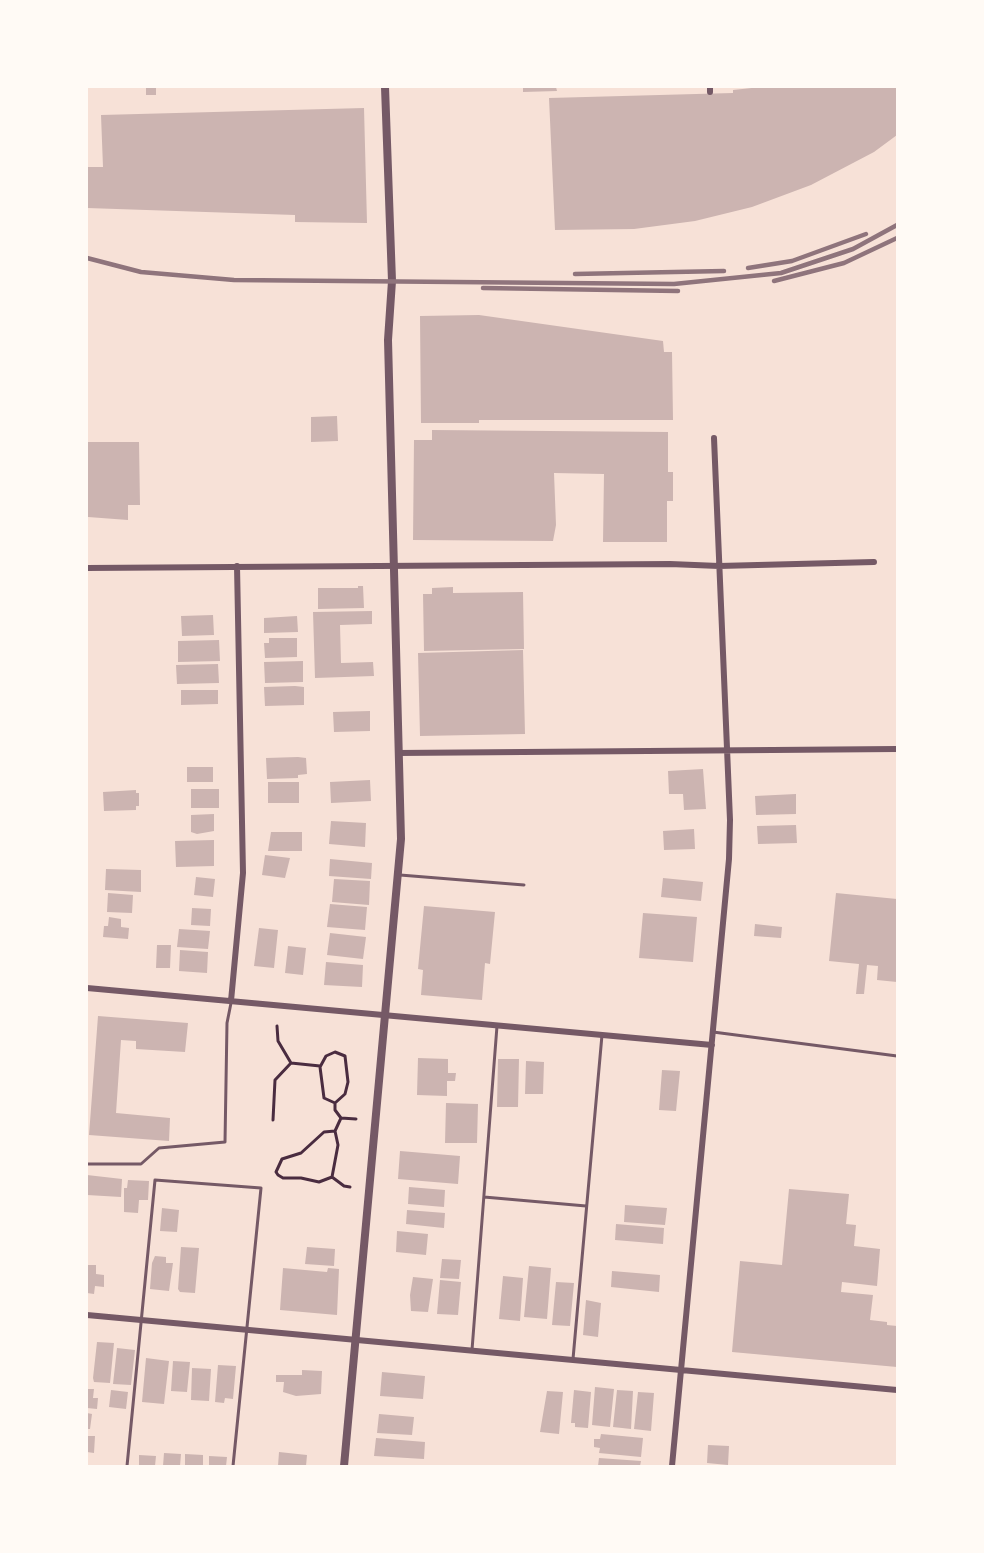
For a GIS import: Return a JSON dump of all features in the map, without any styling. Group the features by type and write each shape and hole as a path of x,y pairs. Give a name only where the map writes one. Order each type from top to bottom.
{"street":[{"path":"344,1466 386,1016 401,822 392,566 388,340 392,281 385,87"},
{"path":"672,1466 728,888 730,820 714,438"},
{"path":"87,568 670,564 718,566 874,562"},
{"path":"231,1001 243,873 237,566"},
{"path":"398,753 897,749"},
{"path":"87,988 712,1045"},
{"path":"87,1316 897,1390"}],"lane":[{"path":"398,874 524,885"},
{"path":"87,1164 141,1164 159,1148 225,1142 227,1023 231,1001"},
{"path":"472,1351 497,1026"},
{"path":"713,1032 897,1056"},
{"path":"573,1360 602,1035"},
{"path":"127,1466 155,1180 261,1188 251,1310 233,1466"},
{"path":"483,1197 587,1206"}],"path":[{"path":"277,1026 278,1041 291,1063"},
{"path":"341,1052 345,1056 347,1088 342,1098 335,1103 324,1098 320,1066 330,1053 341,1052"},
{"path":"291,1063 320,1066"},
{"path":"273,1120 275,1080 291,1063"},
{"path":"335,1103 335,1110 341,1118 356,1119"},
{"path":"332,1177 338,1145 335,1131 341,1118"},
{"path":"332,1177 319,1182 301,1178 283,1178 276,1172 282,1159 301,1153 324,1132 335,1131"},
{"path":"332,1177 344,1186 350,1187"}],"building":[{"path":"146,87 156,87 156,95 146,95"},
{"path":"523,87 556,87 557,91 523,92"},
{"path":"761,87 897,87 897,135 874,152 811,185 752,207 695,221 634,229 555,230 549,98 733,93 733,90"},
{"path":"364,108 367,223 295,222 295,215 87,208 87,167 103,167 101,115"},
{"path":"479,315 663,341 664,352 672,352 673,420 479,420 479,423 421,423 420,316"},
{"path":"337,416 338,441 311,442 311,417"},
{"path":"432,430 668,432 668,472 673,472 673,501 667,501 667,542 603,542 604,474 554,473 556,525 553,541 413,540 414,440 432,440"},
{"path":"87,442 139,442 140,505 128,505 128,520 88,517"},
{"path":"358,586 363,586 364,608 318,609 318,588 358,588"},
{"path":"453,587 453,593 523,592 524,649 424,651 423,594 432,594 432,588"},
{"path":"372,611 372,624 340,625 341,663 373,662 374,676 315,678 313,612"},
{"path":"213,615 214,635 182,636 181,616"},
{"path":"297,616 298,632 264,633 264,618"},
{"path":"269,638 297,638 297,657 265,658 264,643 269,643"},
{"path":"219,640 220,661 178,662 178,641"},
{"path":"523,650 525,734 420,736 418,653"},
{"path":"303,661 303,682 265,683 264,662"},
{"path":"218,664 219,683 177,684 176,665"},
{"path":"264,687 304,687 304,705 265,706"},
{"path":"181,690 218,690 218,704 181,705"},
{"path":"370,711 370,731 334,732 333,712"},
{"path":"266,758 306,758 307,774 298,775 298,778 267,779"},
{"path":"187,767 213,767 213,782 187,782"},
{"path":"703,769 706,809 684,810 683,794 669,794 668,771"},
{"path":"370,780 371,801 331,803 330,782"},
{"path":"268,782 299,782 299,803 268,803"},
{"path":"191,789 219,789 219,808 191,808"},
{"path":"136,790 136,793 139,793 139,806 136,806 136,810 104,811 103,792"},
{"path":"796,794 796,814 756,815 755,796"},
{"path":"214,814 214,831 197,834 191,832 191,815"},
{"path":"331,821 366,823 365,847 329,844"},
{"path":"796,825 797,843 758,844 757,826"},
{"path":"694,829 695,849 664,850 663,831"},
{"path":"271,832 302,832 302,851 268,851"},
{"path":"214,840 214,866 176,867 175,841"},
{"path":"265,855 290,858 285,878 262,875"},
{"path":"330,859 372,863 371,879 329,876"},
{"path":"106,869 141,870 141,892 105,890"},
{"path":"196,877 215,879 213,897 194,895"},
{"path":"663,878 703,882 701,901 661,897"},
{"path":"334,879 370,881 369,905 332,902"},
{"path":"108,893 133,895 132,913 107,912"},
{"path":"836,893 897,899 897,982 877,980 878,966 867,965 864,994 856,994 859,964 829,961"},
{"path":"330,904 367,907 365,930 327,927"},
{"path":"424,906 495,912 490,964 485,963 482,1000 421,995 423,970 418,969"},
{"path":"192,908 211,909 210,926 191,925"},
{"path":"643,913 697,917 693,962 639,958"},
{"path":"109,917 121,919 121,927 129,928 128,939 103,937 104,926 108,926"},
{"path":"755,924 782,927 781,938 754,936"},
{"path":"259,928 278,930 274,968 254,966"},
{"path":"179,929 210,931 208,949 177,947"},
{"path":"330,933 366,937 363,959 327,955"},
{"path":"157,945 171,945 170,968 156,968"},
{"path":"288,946 306,948 303,975 285,973"},
{"path":"180,950 208,952 207,973 179,971"},
{"path":"326,962 363,965 362,987 324,985"},
{"path":"98,1016 188,1023 185,1052 136,1049 136,1041 121,1040 116,1113 170,1118 169,1141 89,1135"},
{"path":"418,1058 448,1059 448,1073 456,1073 455,1081 447,1081 447,1096 417,1095"},
{"path":"498,1059 519,1059 518,1107 497,1107"},
{"path":"526,1061 544,1062 543,1094 525,1094"},
{"path":"662,1070 680,1071 676,1111 659,1110"},
{"path":"446,1103 478,1104 477,1143 445,1143"},
{"path":"400,1151 460,1156 458,1184 398,1179"},
{"path":"87,1175 122,1179 121,1197 87,1195"},
{"path":"128,1180 149,1181 148,1200 139,1200 138,1213 124,1212 124,1188 127,1188"},
{"path":"409,1187 445,1190 444,1207 408,1204"},
{"path":"789,1189 849,1194 846,1224 856,1225 854,1246 880,1249 877,1286 842,1282 841,1292 873,1295 870,1320 897,1326 897,1367 732,1352 740,1261 782,1265"},
{"path":"625,1205 667,1208 665,1225 624,1222"},
{"path":"162,1208 179,1210 177,1232 160,1231"},
{"path":"407,1210 445,1213 444,1228 406,1224"},
{"path":"616,1224 664,1228 663,1244 615,1240"},
{"path":"397,1231 428,1234 426,1255 396,1252"},
{"path":"181,1247 199,1248 195,1293 180,1292 178,1289"},
{"path":"307,1247 335,1249 334,1266 305,1264"},
{"path":"155,1256 166,1257 166,1263 173,1263 169,1291 150,1289 152,1263"},
{"path":"442,1259 461,1260 459,1279 440,1278"},
{"path":"87,1265 96,1265 96,1274 104,1275 104,1287 95,1286 94,1294 87,1293"},
{"path":"529,1266 551,1268 547,1319 524,1317"},
{"path":"283,1268 327,1272 328,1268 339,1269 337,1315 280,1310"},
{"path":"612,1271 660,1275 659,1292 611,1287"},
{"path":"503,1276 523,1278 520,1321 499,1319"},
{"path":"413,1277 433,1279 428,1312 411,1311 410,1295"},
{"path":"440,1280 461,1282 458,1315 437,1314"},
{"path":"556,1282 574,1283 570,1326 552,1325"},
{"path":"586,1300 601,1303 598,1337 583,1335"},
{"path":"97,1342 114,1343 110,1383 94,1382"},
{"path":"117,1348 135,1350 131,1385 113,1384"},
{"path":"146,1358 169,1361 164,1404 142,1402"},
{"path":"173,1361 190,1362 187,1392 171,1391"},
{"path":"218,1365 236,1366 233,1399 225,1398 224,1403 215,1402"},
{"path":"192,1368 211,1369 209,1401 191,1400"},
{"path":"302,1370 322,1371 321,1394 296,1396 283,1392 284,1382 276,1382 276,1375 302,1375"},
{"path":"382,1372 425,1376 423,1399 380,1396"},
{"path":"595,1387 614,1389 610,1427 592,1425"},
{"path":"87,1389 94,1389 93,1398 98,1398 97,1409 87,1408"},
{"path":"111,1390 128,1392 126,1409 109,1407"},
{"path":"574,1390 591,1392 588,1428 575,1427 575,1423 571,1423"},
{"path":"617,1390 633,1391 631,1429 613,1427"},
{"path":"547,1391 563,1392 559,1434 540,1432"},
{"path":"638,1392 654,1393 651,1431 634,1429"},
{"path":"87,1413 92,1414 90,1429 87,1429"},
{"path":"379,1414 414,1417 412,1435 377,1433"},
{"path":"601,1434 643,1438 641,1457 599,1453 600,1448 594,1447 594,1439 600,1439"},
{"path":"87,1436 95,1436 94,1453 87,1452"},
{"path":"376,1438 425,1442 424,1459 374,1456"},
{"path":"708,1445 729,1446 728,1465 707,1463"},
{"path":"279,1452 307,1455 306,1466 278,1466"},
{"path":"164,1453 181,1454 180,1466 163,1466"},
{"path":"185,1454 203,1455 203,1466 185,1466"},
{"path":"139,1455 156,1456 155,1466 139,1466"},
{"path":"209,1456 227,1457 226,1466 209,1466"},
{"path":"599,1458 641,1461 640,1466 598,1466"}],"railway":[{"path":"87,258 141,272 234,280 674,284 781,273 853,249 897,225"},
{"path":"748,268 792,261 866,234"},
{"path":"774,281 844,263 897,238"},
{"path":"575,274 724,271"},
{"path":"483,288 678,291"}]}
